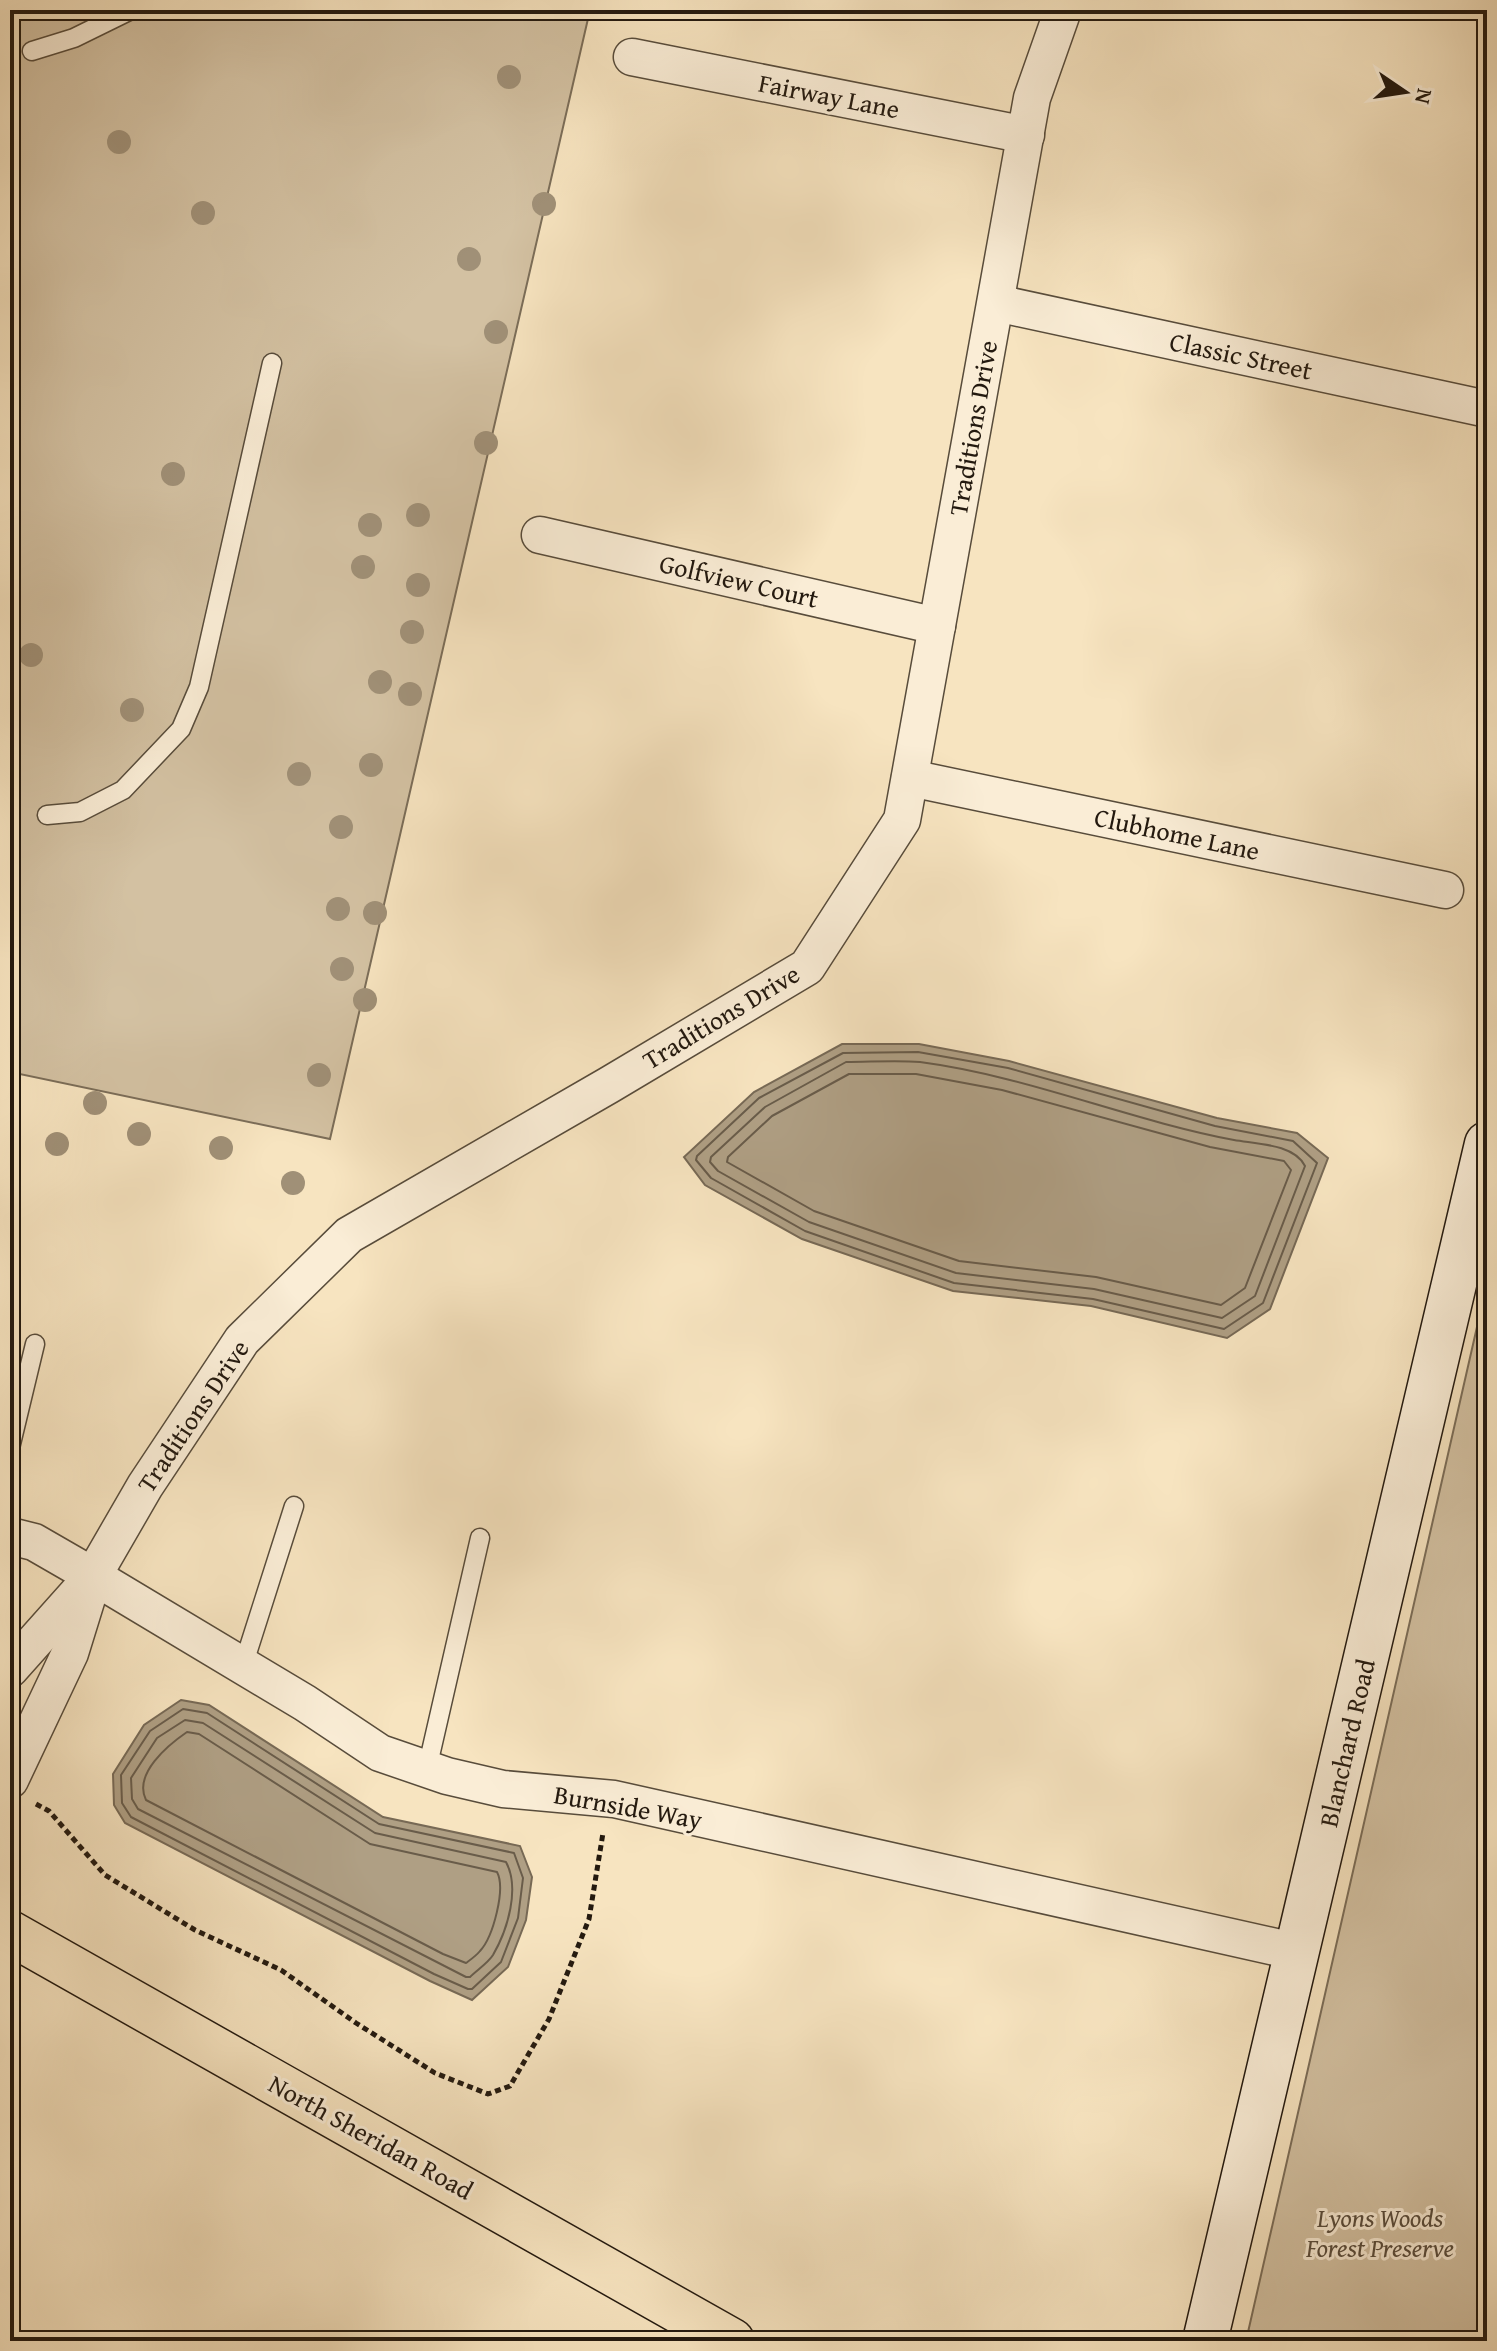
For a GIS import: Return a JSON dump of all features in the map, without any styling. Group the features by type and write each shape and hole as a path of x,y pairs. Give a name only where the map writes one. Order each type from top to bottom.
{"main road":[{"name":"North Sheridan Road","path":"10,1933 732,2341"}],"street":[{"name":"Traditions Drive","path":"10,1669 93,1576 145,1486 242,1340 349,1235 807,967 902,820 1032,98 1063,10"},
{"name":"Fairway Lane","path":"632,57 1026,135"},
{"name":"Classic Street","path":"996,303 1487,409"},
{"name":"Golfview Court","path":"540,535 937,626"},
{"name":"Clubhome Lane","path":"910,778 1445,890"},
{"name":"Blanchard Road","path":"1205,2341 1487,1144"},
{"name":"Burnside Way","path":"10,1536 34,1542 93,1576 380,1753 427,1769 503,1789 609,1799 1298,1952"},
{"name":"Traditions Drive","path":"16,1789 70,1653 93,1576"}],"lane":[{"path":"32,51 74,38 131,10"},
{"path":"47,815 80,812 123,790 181,729 199,687 272,363"},
{"path":"10,1448 35,1344"},
{"path":"243,1666 294,1506"},
{"path":"427,1769 480,1538"}],"path":[{"path":"16,1789 49,1811 105,1875 195,1930 281,1970 435,2073 488,2094 510,2086 549,2019 589,1919 609,1799"}],"green space":[{"path":"10,10 590,10 330,1139 10,1072"},
{"name":"Lyons Woods Forest Preserve","path":"1487,1283 1487,2341 1246,2341"}],"water":[{"path":"842,1044 919,1044 1009,1061 1217,1118 1297,1133 1328,1158 1270,1309 1227,1338 1091,1306 953,1291 802,1239 705,1185 684,1157 754,1092"},
{"path":"181,1700 209,1705 383,1817 520,1846 532,1877 526,1920 508,1967 472,2000 125,1823 114,1805 113,1774 144,1725"}]}
